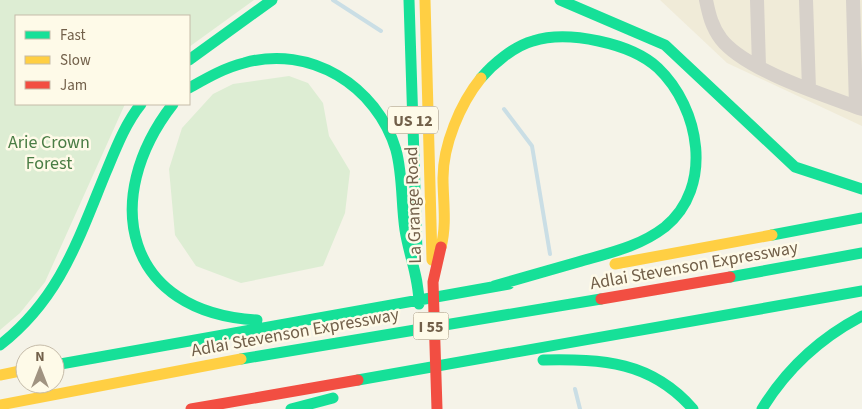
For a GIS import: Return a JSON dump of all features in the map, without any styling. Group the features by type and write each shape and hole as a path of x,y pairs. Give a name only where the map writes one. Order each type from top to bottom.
{"main road":[{"path":"190,59 272,0"},
{"name":"La Grange Road","path":"409,0 412,241 418,278 421,384"},
{"name":"La Grange Road","path":"424,0 438,236 433,276 438,406"},
{"path":"560,0 665,45 795,167 862,189"},
{"path":"438,236 443,173 454,130 472,88 492,66 531,42 547,38 576,37 604,42 631,53 656,67 675,88 685,104 695,133 696,161 693,181 684,204 674,218 652,236 634,246 494,286"},
{"path":"190,87 225,68 264,57 301,60 324,68 348,82 374,106 392,138 398,159 412,241"},
{"path":"0,345 42,305 58,281 124,130 140,105"},
{"path":"172,105 146,142 134,176 132,206 134,233 142,257 153,276 179,300 221,317 258,320 333,314"},
{"path":"65,363 862,218"},
{"name":"Adlai Stevenson Expressway","path":"0,404 299,348 703,282 862,253"},
{"name":"I 55","path":"191,409 862,291"},
{"path":"762,409 772,392 790,370 821,342 862,316"},
{"path":"476,360 582,360 615,363 641,369 659,378 684,396 693,409"},
{"path":"0,375 15,372"},
{"path":"291,409 337,397 368,385 386,374"}],"street":[{"path":"706,0 714,29 732,51 759,66 809,89 859,107 853,0"},
{"path":"757,0 759,66"},
{"path":"806,0 809,89"}],"shaded area":[{"path":"660,0 862,0 862,126 727,63"}],"green space":[{"name":"Arie Crown Forest","path":"0,0 254,0 190,46 190,15 15,15 15,105 125,105 45,282 20,313 0,330"},
{"path":"289,76 308,83 323,103 329,136 350,171 345,213 323,266 241,283 196,266 175,235 169,169 182,128 213,94 233,84"}],"waterway":[{"path":"333,0 381,31"},
{"path":"504,109 532,146 550,254"},
{"path":"575,389 580,409"}],"traffic: fast":[{"path":"190,59 272,0"},
{"path":"409,0 417,252"},
{"path":"560,0 665,45 795,167 862,189"},
{"path":"481,78 504,56 533,41 547,38 581,38 616,46 646,59 658,68 672,85 684,104 692,125 696,148 695,170 690,191 680,210 665,227 655,234 645,240 612,252 494,286"},
{"path":"190,87 230,68 244,63 269,59 293,60 316,65 338,75 357,89 374,107 387,127 396,150 400,170 405,230 416,276 419,304"},
{"path":"0,345 21,327 53,288 76,244 121,137 140,105"},
{"path":"172,105 150,140 136,177 132,212 138,245 153,274 178,297 212,313 257,320"},
{"path":"772,235 862,218"},
{"path":"730,277 862,253"},
{"path":"65,363 509,284"},
{"path":"358,380 862,291"},
{"path":"241,359 601,299"},
{"path":"762,409 782,380 806,355 832,334 862,316"},
{"path":"543,360 586,360 625,366 643,372 660,381 677,393 693,409"},
{"path":"291,409 333,398"}],"traffic: slow":[{"path":"425,0 432,260"},
{"path":"441,247 444,230 443,178 449,139 466,100 481,78"},
{"path":"615,264 772,235"},
{"path":"0,405 241,359"},
{"path":"0,375 15,372"}],"traffic: jam":[{"path":"437,409 433,282 441,247"},
{"path":"601,299 730,277"},
{"path":"191,409 358,380"}]}
